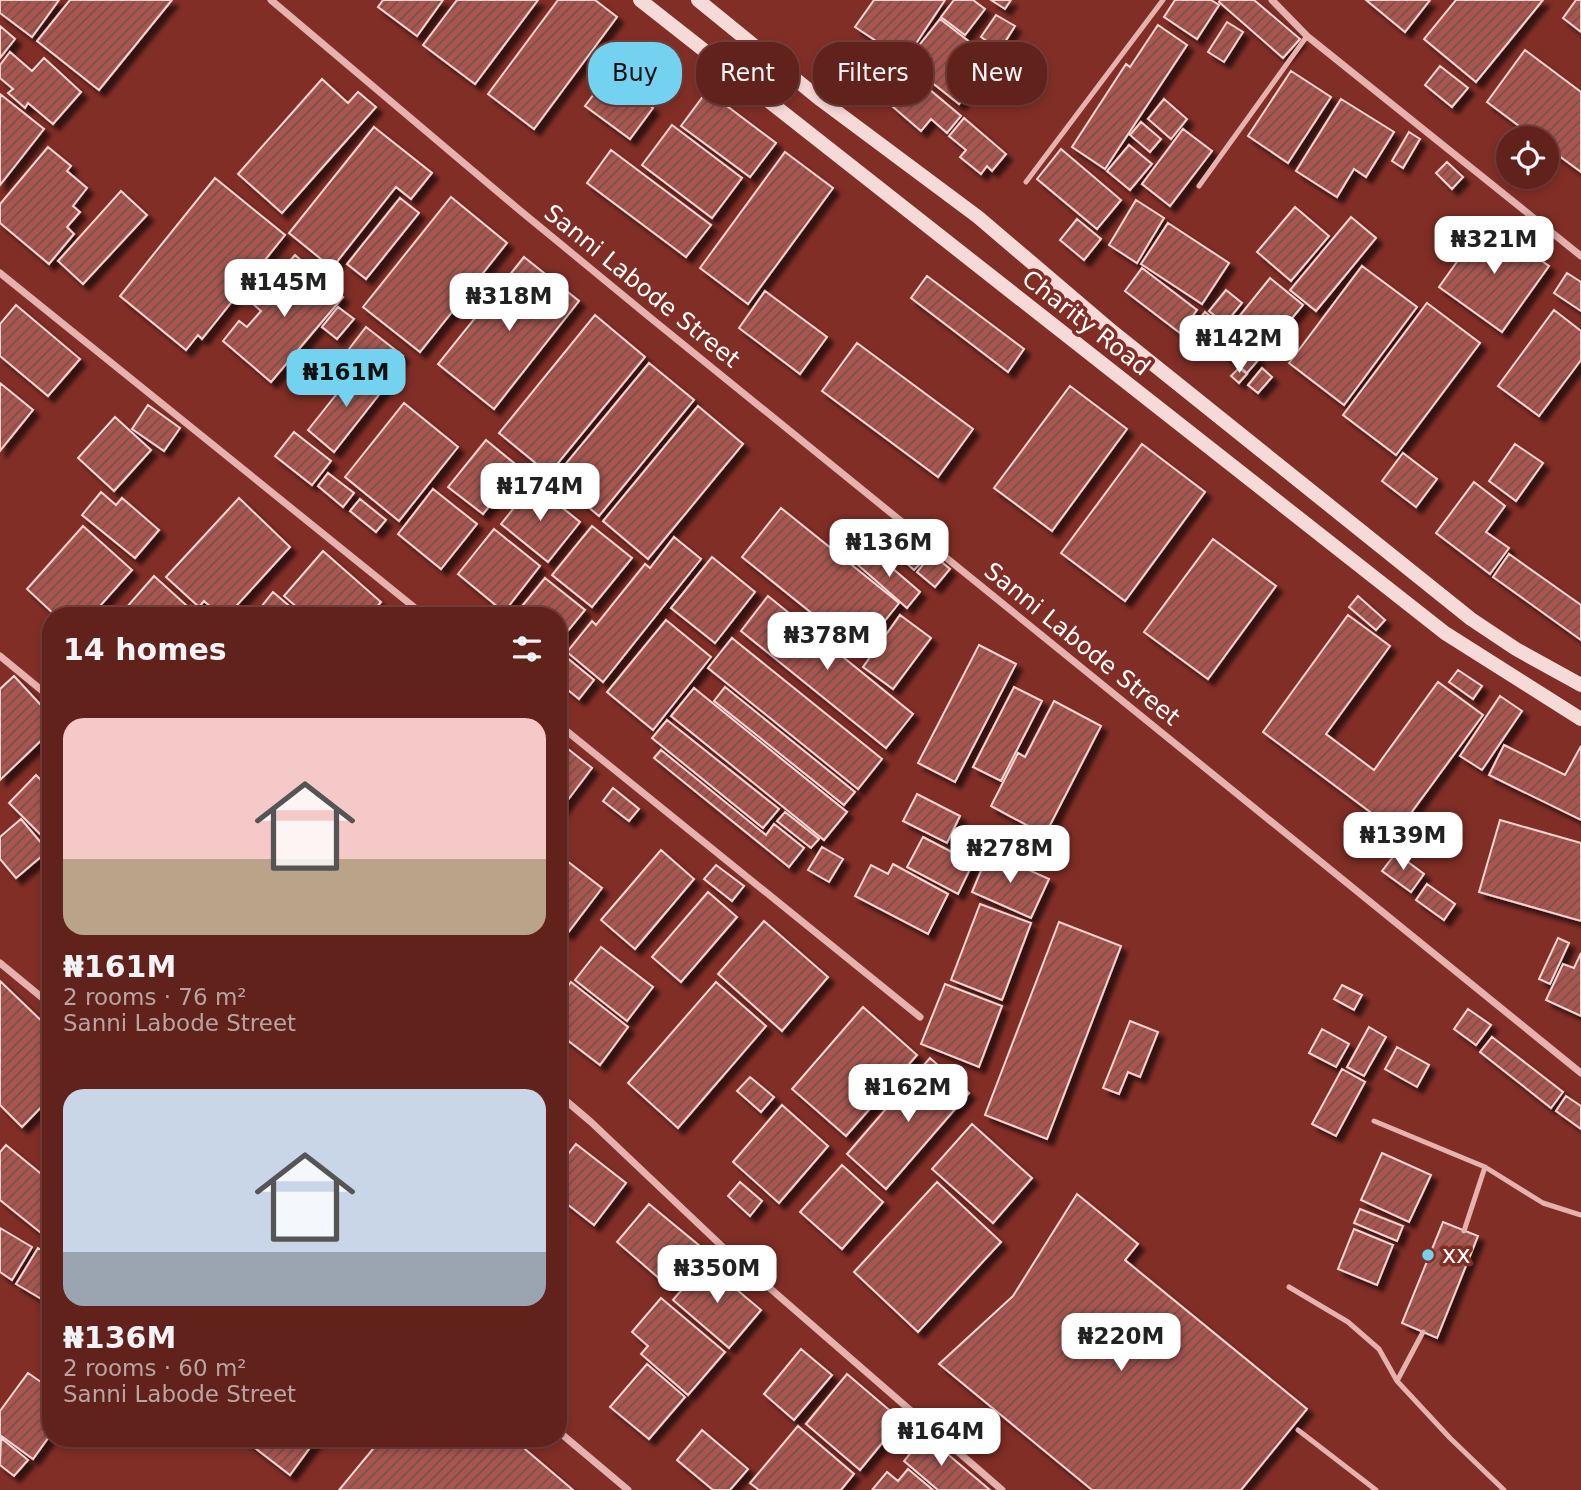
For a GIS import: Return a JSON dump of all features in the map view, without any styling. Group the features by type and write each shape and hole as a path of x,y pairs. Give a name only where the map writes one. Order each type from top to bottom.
{"street":[{"name":"Sanni Labode Street","path":"271,0 657,324 1581,1073"},
{"name":"Charity Road","path":"640,0 1445,633 1581,719"},
{"name":"Charity Road","path":"698,0 821,100 978,217 1124,341 1471,619 1516,649 1581,685"},
{"path":"1272,0 1307,36 1581,256"},
{"path":"0,273 414,607"},
{"path":"0,656 42,691"},
{"path":"567,731 920,1017"},
{"path":"0,963 42,998"},
{"path":"567,1102 727,1251 1002,1490"},
{"path":"567,1439 628,1490"}],"lane":[{"path":"1026,182 1163,0"},
{"path":"1199,186 1307,36"},
{"path":"1374,1121 1485,1167 1542,1203 1581,1215"},
{"path":"1464,1231 1485,1167"},
{"path":"1289,1287 1348,1322 1379,1349 1397,1381 1450,1438 1504,1490"},
{"path":"1397,1381 1423,1332"},
{"path":"1298,1430 1376,1490"}],"building":[{"path":"0,0 59,0 32,37 0,13"},
{"path":"70,0 172,0 99,90 37,41"},
{"path":"383,0 443,0 417,36 378,7"},
{"path":"457,0 538,0 475,84 423,45"},
{"path":"558,0 595,0 617,17 598,42 588,42 588,56 534,129 488,94"},
{"path":"874,0 945,0 917,42 878,42 855,27"},
{"path":"954,0 973,0 985,9 965,35 941,17"},
{"path":"991,0 1011,0 1005,9"},
{"path":"1175,0 1211,0 1219,5 1197,39 1164,17"},
{"path":"1254,0 1300,39 1283,58 1219,2"},
{"path":"1366,0 1430,0 1405,32"},
{"path":"1456,0 1543,0 1476,82 1424,39"},
{"path":"1576,0 1581,0 1581,32 1563,18"},
{"path":"996,15 1015,26 1005,42 988,42 981,37"},
{"path":"940,19 970,42 947,42 947,94 933,83 933,42 922,42"},
{"path":"1227,22 1243,32 1224,62 1208,52"},
{"path":"1158,25 1187,45 1105,169 1072,147 1126,64 1130,67"},
{"path":"0,26 15,39 0,58"},
{"path":"1525,50 1581,92 1581,172 1559,156 1559,126 1519,126 1487,102"},
{"path":"10,52 32,71 44,58 81,92 53,124 28,103 25,108 8,93 13,89 0,78 0,65"},
{"path":"1440,66 1468,88 1452,107 1425,85"},
{"path":"1291,71 1331,97 1288,163 1248,136"},
{"path":"322,79 348,103 358,92 376,107 282,213 238,174"},
{"path":"933,92 961,116 947,133 931,119 921,131 893,107 933,105"},
{"path":"0,94 44,129 0,185"},
{"path":"1164,99 1187,119 1171,139 1148,119"},
{"path":"1341,99 1394,132 1366,177 1354,169 1337,197 1296,171"},
{"path":"588,102 588,105 649,105 653,108 630,139 585,106"},
{"path":"697,105 726,105 776,143 750,177 681,126"},
{"path":"964,118 1006,154 992,171 987,166 981,174 960,157 966,150 949,136"},
{"path":"1141,122 1161,139 1150,152 1130,135"},
{"path":"672,125 742,178 712,218 642,165"},
{"path":"374,127 432,173 411,199 396,187 332,268 289,233"},
{"path":"1183,129 1212,151 1170,206 1142,184"},
{"path":"1409,132 1420,139 1403,168 1392,161"},
{"path":"1129,145 1152,164 1130,190 1107,171"},
{"path":"48,147 71,166 67,171 87,188 73,206 80,212 67,227 74,234 49,264 0,223 0,204"},
{"path":"1061,149 1121,200 1097,229 1037,179"},
{"path":"611,150 711,225 686,257 587,183"},
{"path":"785,152 833,188 748,304 700,268"},
{"path":"1447,162 1463,177 1452,189 1436,173"},
{"path":"215,178 285,235 202,339 198,335 186,350 120,296"},
{"path":"121,191 147,215 83,284 58,261"},
{"path":"451,197 507,243 420,352 363,307"},
{"path":"400,198 419,213 366,279 347,264"},
{"path":"1136,200 1164,218 1137,263 1109,245"},
{"path":"1295,207 1329,236 1291,281 1257,252"},
{"path":"1351,217 1376,238 1316,311 1290,290"},
{"path":"1077,219 1101,239 1084,260 1060,240"},
{"path":"1486,221 1549,266 1502,332 1439,287"},
{"path":"1168,223 1229,263 1202,304 1141,264"},
{"path":"295,255 343,297 271,382 223,341 239,321 247,327 261,311 253,304"},
{"path":"524,257 579,301 494,409 438,364"},
{"path":"1362,266 1417,307 1344,405 1289,363"},
{"path":"1142,268 1197,310 1180,333 1125,291"},
{"path":"1567,273 1581,282 1581,311 1554,293"},
{"path":"927,276 1024,349 1008,372 911,298"},
{"path":"1270,278 1303,305 1265,351 1233,324"},
{"path":"1226,290 1242,303 1225,324 1209,311"},
{"path":"765,291 827,337 800,374 739,328"},
{"path":"1427,303 1480,343 1396,455 1343,415"},
{"path":"16,305 80,359 48,396 0,356 0,324"},
{"path":"338,307 354,319 337,339 322,327"},
{"path":"1554,310 1581,331 1581,360 1539,416 1498,386"},
{"path":"1205,312 1224,327 1204,351 1186,335"},
{"path":"595,315 645,357 549,474 499,433"},
{"path":"366,327 403,356 385,378 349,349"},
{"path":"1224,330 1259,359 1247,373 1213,344"},
{"path":"857,343 973,429 938,477 822,391"},
{"path":"649,363 694,400 599,516 554,478"},
{"path":"359,366 385,387 334,452 308,430"},
{"path":"1239,368 1247,374 1239,383 1231,376"},
{"path":"1262,368 1272,377 1258,393 1248,385"},
{"path":"0,383 33,410 0,451"},
{"path":"1070,386 1127,429 1052,531 994,488"},
{"path":"404,403 458,447 399,521 345,477"},
{"path":"148,405 180,428 164,451 132,429"},
{"path":"698,406 743,444 648,559 603,521"},
{"path":"115,417 151,450 114,491 78,458"},
{"path":"294,432 331,461 312,485 275,456"},
{"path":"486,440 520,468 483,514 448,487"},
{"path":"1142,444 1205,492 1125,601 1061,553"},
{"path":"1515,444 1543,463 1516,501 1489,481"},
{"path":"1403,453 1437,479 1416,507 1382,481"},
{"path":"328,473 354,493 343,507 318,486"},
{"path":"1474,482 1505,506 1486,532 1509,548 1490,574 1436,533"},
{"path":"533,484 580,522 548,562 501,524"},
{"path":"433,489 477,524 441,569 398,534"},
{"path":"101,492 116,505 122,498 159,530 135,558 82,515"},
{"path":"239,498 290,547 235,607 211,607 204,601 199,607 166,577"},
{"path":"360,499 386,520 376,532 350,511"},
{"path":"781,508 899,603 860,652 742,557"},
{"path":"83,526 132,570 99,607 46,607 27,589"},
{"path":"592,526 632,558 592,607 552,575"},
{"path":"494,529 540,566 508,607 498,607 458,574"},
{"path":"674,537 701,559 603,682 567,652 592,621 596,625 645,564 650,568"},
{"path":"914,537 931,553 914,570 897,555"},
{"path":"1213,539 1276,586 1208,679 1144,632"},
{"path":"871,550 920,592 907,608 858,565"},
{"path":"323,551 381,602 377,607 297,607 284,596"},
{"path":"932,554 950,569 935,587 917,572"},
{"path":"1509,554 1581,605 1581,640 1493,577"},
{"path":"712,557 755,592 715,643 671,608"},
{"path":"154,576 186,605 184,607 127,607"},
{"path":"545,578 585,610 567,632 567,607 521,607"},
{"path":"273,592 290,607 261,607"},
{"path":"768,596 913,714 886,748 741,631"},
{"path":"1358,596 1385,620 1376,630 1349,607"},
{"path":"900,615 931,638 893,689 863,667"},
{"path":"1348,615 1390,646 1326,734 1374,770 1438,682 1483,715 1397,832 1263,732"},
{"path":"666,620 711,657 653,730 607,692"},
{"path":"732,638 882,759 858,789 708,668"},
{"path":"979,645 1016,664 955,782 918,763"},
{"path":"567,658 594,680 579,699 567,689"},
{"path":"1458,670 1482,686 1473,699 1449,682"},
{"path":"14,676 42,706 42,740 0,780 0,689"},
{"path":"725,687 855,792 844,805 714,701"},
{"path":"1014,687 1042,701 1001,781 973,767"},
{"path":"694,688 847,812 824,840 671,716"},
{"path":"1500,696 1522,711 1482,770 1460,756"},
{"path":"1054,701 1101,726 1045,835 991,806 1018,753 1025,757"},
{"path":"667,720 779,809 763,828 652,738"},
{"path":"1504,745 1565,775 1581,746 1581,820 1489,775"},
{"path":"567,748 592,768 567,801"},
{"path":"661,750 766,835 774,824 804,848 789,867 654,758"},
{"path":"36,775 40,779 42,777 42,836 9,803"},
{"path":"613,788 639,809 629,821 603,801"},
{"path":"917,794 960,816 947,843 903,821"},
{"path":"785,812 819,839 811,848 777,821"},
{"path":"21,819 42,844 42,856 16,878 0,859 0,837"},
{"path":"1500,820 1581,843 1581,921 1479,892"},
{"path":"923,837 973,863 958,894 907,867"},
{"path":"822,847 843,859 829,882 808,870"},
{"path":"661,850 694,879 635,949 601,920"},
{"path":"989,852 1049,879 1031,918 972,892"},
{"path":"1396,853 1424,874 1411,892 1382,871"},
{"path":"567,861 602,888 567,934"},
{"path":"893,864 948,894 928,934 855,896 871,865 888,874"},
{"path":"716,865 744,886 732,901 704,879"},
{"path":"1427,884 1455,904 1444,920 1416,900"},
{"path":"708,892 737,917 681,982 652,957"},
{"path":"980,904 1031,923 1002,1000 951,980"},
{"path":"764,921 828,977 782,1031 718,974"},
{"path":"1059,922 1121,946 1047,1139 985,1115"},
{"path":"1558,938 1569,943 1550,984 1539,979"},
{"path":"601,947 653,987 627,1021 575,980"},
{"path":"1581,953 1581,1016 1546,1000 1563,964 1574,968"},
{"path":"0,981 42,1021 42,1106 22,1127 0,1105"},
{"path":"571,982 628,1027 600,1065 567,1040 567,987"},
{"path":"716,982 766,1026 678,1128 628,1083"},
{"path":"945,984 1002,1006 979,1067 921,1044"},
{"path":"1342,985 1362,995 1354,1010 1334,999"},
{"path":"863,1007 917,1055 846,1136 792,1089"},
{"path":"1468,1009 1491,1025 1476,1045 1454,1029"},
{"path":"1130,1021 1158,1032 1140,1077 1128,1072 1119,1094 1103,1088"},
{"path":"1369,1027 1386,1037 1364,1076 1347,1067"},
{"path":"1322,1029 1349,1044 1336,1067 1309,1053"},
{"path":"1492,1037 1563,1092 1551,1108 1480,1052"},
{"path":"1397,1047 1429,1065 1417,1087 1385,1069"},
{"path":"930,1058 969,1093 886,1189 847,1154"},
{"path":"1342,1069 1365,1082 1336,1136 1312,1124"},
{"path":"750,1077 774,1097 761,1112 737,1091"},
{"path":"1566,1096 1581,1106 1581,1129 1556,1111"},
{"path":"782,1105 828,1146 779,1203 733,1162"},
{"path":"972,1124 1032,1178 993,1223 932,1169"},
{"path":"576,1144 626,1183 594,1225 567,1204 567,1156"},
{"path":"6,1145 42,1175 42,1234 0,1200 0,1152"},
{"path":"1382,1153 1431,1175 1409,1222 1361,1200"},
{"path":"842,1165 883,1202 842,1249 800,1212"},
{"path":"740,1182 762,1201 750,1216 728,1196"},
{"path":"937,1182 1001,1242 918,1332 854,1272"},
{"path":"1077,1194 1138,1244 1125,1260 1307,1409 1241,1490 1092,1490 939,1364 1013,1296"},
{"path":"649,1204 701,1247 668,1286 617,1242"},
{"path":"1360,1209 1403,1226 1397,1241 1354,1223"},
{"path":"1443,1222 1478,1236 1437,1338 1402,1323"},
{"path":"0,1228 32,1247 12,1280 0,1272"},
{"path":"1354,1229 1393,1245 1377,1285 1338,1269"},
{"path":"38,1248 42,1250 42,1299 16,1284"},
{"path":"705,1263 761,1310 729,1348 673,1300"},
{"path":"661,1298 725,1352 688,1395 641,1354 648,1346 632,1332"},
{"path":"801,1349 832,1375 794,1420 764,1394"},
{"path":"647,1364 685,1397 649,1439 610,1407"},
{"path":"28,1373 42,1383 42,1446 33,1459 0,1435 0,1411"},
{"path":"847,1374 901,1420 860,1470 806,1424"},
{"path":"798,1426 854,1474 841,1490 759,1490 750,1483"},
{"path":"702,1430 748,1469 730,1490 713,1490 677,1460"},
{"path":"925,1435 990,1490 938,1490 904,1461"},
{"path":"1,1438 28,1460 14,1476 0,1465"},
{"path":"254,1447 310,1447 290,1475"},
{"path":"375,1447 523,1447 573,1490 339,1490"},
{"path":"908,1469 933,1490 872,1490 887,1472 898,1481"}],"place":[{"name":"xx","path":"1428,1255"}]}
